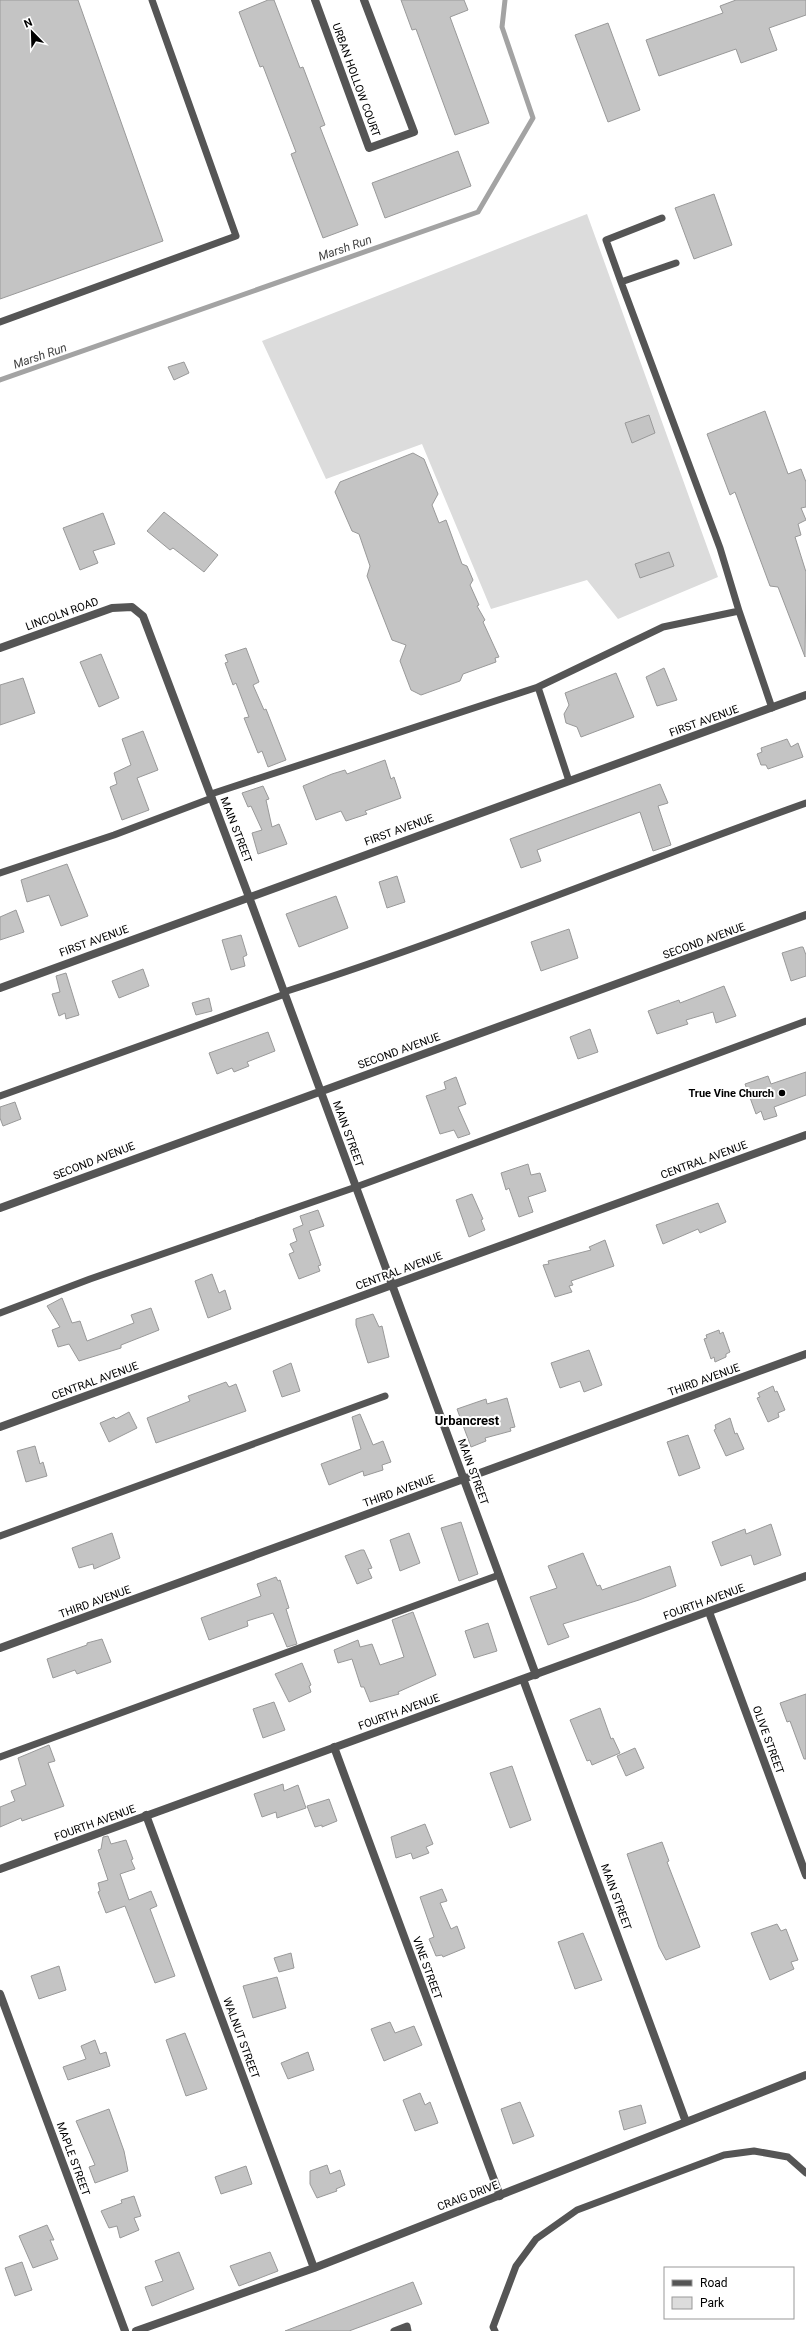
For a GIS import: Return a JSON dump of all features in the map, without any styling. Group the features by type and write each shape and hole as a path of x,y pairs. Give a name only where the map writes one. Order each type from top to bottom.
{"street":[{"name":"URBAN HOLLOW COURT","path":"315,0 370,148 414,132 364,0"},
{"name":"LINCOLN ROAD","path":"0,648 112,608 132,607"},
{"name":"MAIN STREET","path":"132,607 143,616 149,628 536,1675"},
{"name":"FIRST AVENUE","path":"0,988 806,695"},
{"name":"SECOND AVENUE","path":"0,1208 183,1140 806,915"},
{"name":"CENTRAL AVENUE","path":"0,1427 806,1135"},
{"name":"THIRD AVENUE","path":"0,1648 806,1354"},
{"name":"FOURTH AVENUE","path":"0,1869 806,1576"},
{"name":"OLIVE STREET","path":"709,1612 806,1875"},
{"name":"MAIN STREET","path":"524,1679 686,2122"},
{"name":"VINE STREET","path":"334,1747 500,2196"},
{"name":"WALNUT STREET","path":"146,1815 314,2268"},
{"name":"MAPLE STREET","path":"0,1994 125,2331"},
{"name":"CRAIG DRIVE","path":"136,2331 314,2268 500,2196 806,2074"}],"lane":[{"path":"0,322 236,236 152,0"},
{"path":"662,218 606,240 720,548 739,611 772,708"},
{"path":"621,282 676,263"},
{"path":"0,873 114,835 211,796 538,687 662,627 739,611"},
{"path":"538,687 569,781"},
{"path":"0,1096 284,993 379,962 680,848 806,803"},
{"path":"0,1313 90,1279 356,1187 806,1021"},
{"path":"0,1536 385,1396"},
{"path":"0,1757 499,1575"},
{"path":"495,2331 492,2328 516,2266 536,2239 577,2210 724,2155 754,2152 788,2157 806,2173"},
{"path":"394,2331 407,2326 408,2331"}],"green space":[{"path":"587,214 718,577 618,619 587,580 491,609 422,444 326,479 262,341"}],"building":[{"path":"0,0 78,0 163,241 0,299"},
{"path":"268,0 274,0 300,68 303,67 325,125 320,127 358,225 323,238 291,154 296,152 263,66 260,67 239,12"},
{"path":"401,0 464,0 468,10 450,17 489,123 455,135 416,29 412,30"},
{"path":"736,0 806,0 806,15 769,28 777,50 741,63 736,49 659,76 646,40 723,13 720,6"},
{"path":"608,23 640,110 608,122 575,35"},
{"path":"458,151 471,186 385,218 372,183"},
{"path":"714,194 732,245 694,259 675,208"},
{"path":"184,362 189,373 174,380 168,367"},
{"path":"765,411 788,474 801,469 806,482 806,507 801,508 806,520 798,524 801,535 795,537 806,572 805,657 778,587 770,586 735,492 730,495 707,434"},
{"path":"649,415 655,433 632,443 625,423"},
{"path":"413,453 424,459 438,494 432,505 439,523 446,520 462,564 467,566 473,580 470,585 479,605 477,606 485,620 483,622 499,657 495,658 496,662 463,674 460,681 421,695 411,690 400,661 406,645 392,640 367,576 370,566 359,534 352,531 335,492 340,482"},
{"path":"164,512 218,555 204,572 173,548 170,550 147,531"},
{"path":"103,513 115,544 93,551 98,563 80,570 63,528"},
{"path":"669,552 674,566 640,578 635,564"},
{"path":"246,648 259,682 253,685 264,710 266,709 286,760 268,767 262,751 258,753 244,718 249,717 236,683 233,685 225,663 228,662 225,655"},
{"path":"101,654 119,698 99,707 80,662"},
{"path":"664,668 677,700 657,706 646,677"},
{"path":"616,673 634,717 581,737 577,727 566,723 564,714 569,705 565,693"},
{"path":"23,678 35,713 0,725 0,685"},
{"path":"143,731 158,770 137,778 149,810 122,820 110,787 117,784 114,773 131,765 122,739"},
{"path":"787,739 791,747 798,743 803,757 768,769 766,765 761,765 757,754 762,752 761,748"},
{"path":"385,760 391,779 394,777 401,798 365,811 367,814 346,821 341,811 316,820 303,786 332,774 345,770 347,774"},
{"path":"660,784 668,803 658,806 671,845 653,851 640,812 537,850 541,861 521,868 510,839"},
{"path":"263,786 269,799 266,800 272,827 279,824 287,844 258,854 252,833 262,830 251,806 248,807 242,793"},
{"path":"67,864 88,916 61,926 49,895 27,902 21,880"},
{"path":"397,876 405,902 387,908 379,882"},
{"path":"336,896 348,928 299,947 286,914"},
{"path":"16,910 24,932 0,940 0,917"},
{"path":"569,929 578,958 541,971 531,942"},
{"path":"241,935 247,955 243,957 245,966 231,970 222,940"},
{"path":"803,947 806,955 806,976 791,981 782,953"},
{"path":"143,969 149,986 119,998 112,981"},
{"path":"66,973 79,1015 66,1019 65,1013 59,1016 52,994 60,992 56,976"},
{"path":"724,986 736,1016 716,1023 713,1012 686,1020 688,1024 657,1034 648,1011 679,1000 680,1003"},
{"path":"209,998 212,1011 196,1015 192,1003"},
{"path":"590,1029 598,1052 578,1059 570,1037"},
{"path":"268,1032 275,1051 247,1062 249,1066 234,1072 232,1068 217,1074 209,1053"},
{"path":"806,1072 806,1095 774,1107 777,1116 764,1120 761,1111 756,1114 745,1084 768,1076 771,1084"},
{"path":"456,1077 466,1104 458,1107 470,1134 458,1138 454,1130 440,1134 426,1096 446,1089 444,1082"},
{"path":"15,1102 21,1119 3,1126 0,1118 0,1107"},
{"path":"528,1164 531,1175 540,1173 546,1191 528,1197 533,1212 519,1217 509,1188 506,1190 501,1173"},
{"path":"472,1194 483,1219 481,1220 485,1230 469,1237 456,1200"},
{"path":"718,1203 726,1222 700,1233 698,1229 663,1244 656,1225"},
{"path":"318,1210 324,1226 309,1231 321,1265 318,1266 320,1271 299,1279 289,1254 294,1252 290,1244 297,1241 293,1229 303,1225 300,1216"},
{"path":"605,1240 614,1266 571,1281 573,1285 569,1286 572,1292 555,1297 543,1265 549,1264 548,1261 591,1250 589,1247"},
{"path":"212,1274 219,1293 225,1290 231,1309 208,1318 195,1281"},
{"path":"62,1298 72,1323 80,1321 87,1341 134,1323 131,1315 151,1308 159,1330 121,1345 121,1348 79,1361 69,1344 58,1347 52,1330 60,1327 47,1306"},
{"path":"373,1314 379,1327 382,1326 389,1357 368,1363 356,1325 356,1319"},
{"path":"719,1330 720,1334 723,1332 730,1352 726,1354 726,1357 715,1362 714,1357 711,1359 704,1339 707,1338 706,1335"},
{"path":"589,1350 602,1385 584,1392 580,1381 560,1388 551,1363"},
{"path":"291,1363 300,1391 282,1397 273,1371"},
{"path":"226,1382 229,1387 236,1384 246,1411 156,1443 147,1418 190,1401 188,1396"},
{"path":"773,1386 775,1392 777,1391 785,1410 778,1413 779,1417 768,1422 757,1398 760,1397 758,1393"},
{"path":"507,1398 515,1427 510,1428 511,1431 485,1438 486,1441 471,1447 457,1409 486,1399 487,1404"},
{"path":"129,1412 137,1428 109,1442 100,1423 114,1417 116,1419"},
{"path":"360,1414 373,1445 383,1441 391,1462 382,1465 383,1470 364,1476 363,1471 329,1485 321,1464 361,1449 352,1417"},
{"path":"730,1418 735,1434 737,1433 744,1449 726,1456 714,1430 716,1429 715,1425"},
{"path":"688,1435 700,1468 679,1476 667,1442"},
{"path":"35,1446 40,1464 43,1462 47,1476 26,1482 17,1451"},
{"path":"461,1522 478,1574 459,1581 441,1528"},
{"path":"771,1524 781,1555 754,1565 751,1555 721,1566 712,1542 745,1529 746,1534"},
{"path":"112,1533 120,1558 94,1569 93,1564 79,1568 72,1548"},
{"path":"409,1533 420,1563 400,1571 390,1540"},
{"path":"364,1550 372,1568 368,1569 372,1578 357,1584 345,1556"},
{"path":"583,1553 597,1586 600,1585 602,1590 670,1566 676,1586 639,1600 563,1624 569,1637 548,1645 530,1597 557,1588 548,1566"},
{"path":"276,1577 278,1581 280,1580 289,1608 286,1609 297,1644 287,1647 273,1613 247,1621 248,1626 209,1640 201,1618 261,1596 257,1584"},
{"path":"413,1612 436,1675 398,1692 399,1694 370,1702 364,1687 361,1687 352,1659 338,1663 334,1650 358,1640 360,1647 372,1644 380,1665 404,1657 392,1620"},
{"path":"488,1623 497,1651 474,1658 465,1631"},
{"path":"102,1639 111,1662 77,1674 75,1670 53,1678 47,1659 87,1645 87,1643"},
{"path":"302,1663 311,1685 309,1686 311,1692 289,1702 275,1674"},
{"path":"806,1694 806,1759 804,1759 790,1721 787,1722 780,1703"},
{"path":"274,1702 285,1730 263,1738 253,1709"},
{"path":"600,1708 611,1739 613,1738 620,1753 592,1765 590,1760 587,1761 570,1720"},
{"path":"49,1745 55,1761 48,1763 64,1806 22,1821 21,1818 0,1827 0,1807 15,1801 11,1791 26,1785 18,1758"},
{"path":"635,1748 644,1768 626,1776 617,1756"},
{"path":"512,1766 531,1820 510,1828 490,1773"},
{"path":"283,1784 284,1791 298,1785 306,1808 277,1818 276,1812 262,1817 254,1794"},
{"path":"329,1799 337,1821 322,1827 322,1825 315,1827 307,1806"},
{"path":"425,1824 433,1844 426,1847 429,1853 413,1859 411,1853 396,1858 391,1837"},
{"path":"108,1836 111,1844 126,1840 133,1859 131,1860 135,1869 120,1874 129,1900 151,1891 157,1906 150,1909 175,1976 155,1983 125,1906 106,1913 98,1892 100,1891 98,1883 108,1880 98,1850 101,1849 103,1837"},
{"path":"662,1842 669,1861 667,1862 700,1947 666,1960 659,1947 627,1854"},
{"path":"442,1889 447,1901 440,1903 451,1929 457,1926 465,1948 443,1957 442,1955 436,1956 429,1939 434,1937 420,1897"},
{"path":"777,1924 781,1931 786,1929 798,1960 791,1962 794,1969 770,1980 751,1933"},
{"path":"583,1933 602,1980 575,1989 558,1942"},
{"path":"291,1953 294,1968 279,1972 274,1958"},
{"path":"59,1966 66,1990 39,1999 31,1976"},
{"path":"277,1977 286,2008 253,2018 243,1986"},
{"path":"390,2022 395,2033 414,2026 422,2045 384,2061 371,2029"},
{"path":"185,2033 207,2089 186,2096 166,2040"},
{"path":"95,2040 100,2054 106,2052 110,2066 68,2080 63,2067 86,2059 81,2046"},
{"path":"308,2052 314,2070 288,2079 281,2063"},
{"path":"420,2093 425,2105 430,2102 438,2123 415,2131 403,2100"},
{"path":"520,2102 534,2136 513,2144 501,2109"},
{"path":"641,2105 646,2123 624,2130 619,2111"},
{"path":"109,2109 124,2151 128,2171 95,2183 89,2167 95,2165 76,2121"},
{"path":"327,2165 330,2174 340,2170 345,2185 336,2189 337,2191 317,2198 310,2184 310,2171"},
{"path":"246,2166 252,2184 221,2194 215,2177"},
{"path":"134,2196 141,2216 134,2218 139,2230 120,2238 117,2226 109,2228 101,2211 122,2203 121,2200"},
{"path":"47,2225 54,2240 50,2240 58,2259 33,2268 19,2236"},
{"path":"179,2252 194,2289 152,2306 145,2287 163,2281 155,2261"},
{"path":"270,2252 278,2271 239,2286 230,2266"},
{"path":"22,2262 32,2290 15,2296 5,2268"},
{"path":"413,2282 422,2304 349,2331 285,2331"}],"waterway":[{"name":"Marsh Run","path":"0,380 478,212 533,118 502,27 505,0"}],"place":[{"name":"True Vine Church","path":"782,1093"}],"district":[{"name":"Urbancrest","path":"467,1420"}]}
